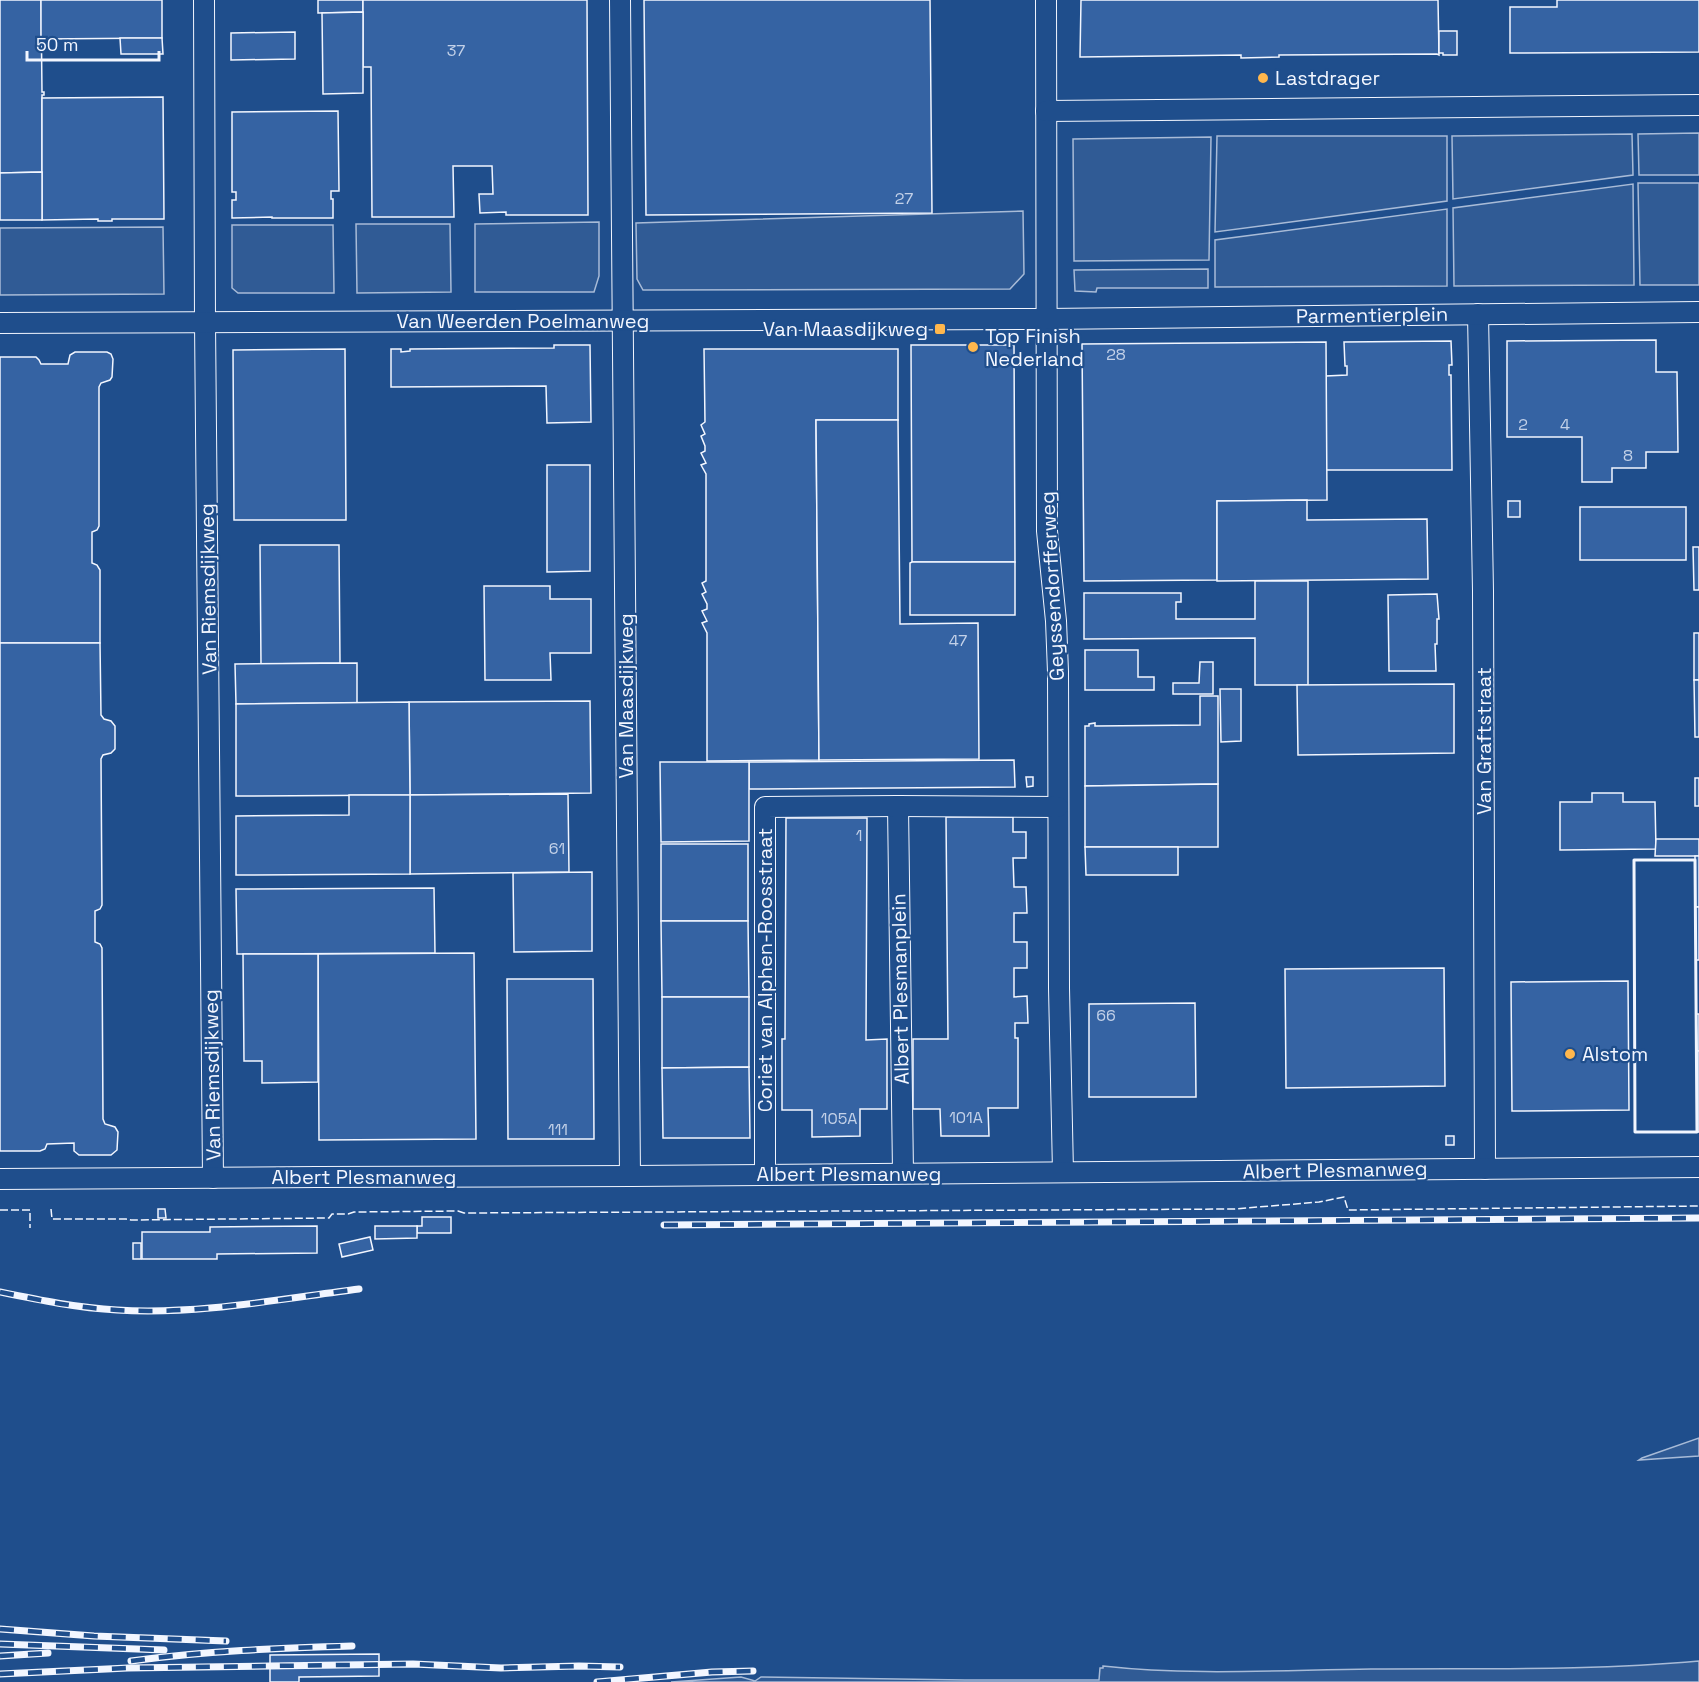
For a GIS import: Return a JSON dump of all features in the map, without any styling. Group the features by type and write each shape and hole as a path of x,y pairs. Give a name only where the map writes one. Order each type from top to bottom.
{"street":[{"name":"Van Riemsdijkweg","path":"204,0 213,1178"},
{"name":"Van Maasdijkweg","path":"620,0 630,1176"},
{"name":"Geyssendorfferweg","path":"1047,0 1047,531 1056,631 1063,1172"},
{"path":"1046,111 1699,105"},
{"name":"Parmentierplein","path":"1046,319 1699,312"},
{"name":"Van Graftstraat","path":"1478,314 1483,591 1485,1168"},
{"name":"Van Weerden Poelmanweg","path":"0,323 1046,319"},
{"name":"Albert Plesmanplein","path":"898,806 903,1173"},
{"name":"Coriet van Alphen-Roosstraat","path":"765,1174 765,807 1058,807"},
{"name":"Albert Plesmanweg","path":"0,1179 1699,1167"}],"shaded area":[{"path":"1699,133 1699,175 1639,175 1638,134"},
{"path":"1632,134 1633,175 1453,199 1452,136"},
{"path":"1217,136 1447,136 1447,201 1215,232"},
{"path":"1211,137 1209,260 1074,261 1073,139"},
{"path":"1638,183 1699,183 1699,285 1640,285"},
{"path":"1633,184 1634,285 1454,286 1453,208"},
{"path":"1447,209 1447,286 1215,287 1215,240"},
{"path":"1023,211 1024,274 1010,289 643,290 637,279 636,223"},
{"path":"599,222 599,276 594,292 475,292 475,224"},
{"path":"356,224 450,224 451,292 357,293"},
{"path":"232,225 333,225 334,293 238,293 232,288"},
{"path":"163,227 164,294 0,295 0,228"},
{"path":"1208,269 1208,288 1097,288 1096,292 1075,291 1074,270"},
{"path":"1699,1438 1699,1456 1639,1460 1642,1458"},
{"path":"1699,1661 1699,1682 671,1682 741,1677 755,1681 761,1677 1099,1680 1100,1668 1103,1666 1170,1671 1237,1672 1576,1668"}],"building":[{"path":"0,0 41,0 42,92 44,92 42,95 42,172 0,173"},
{"path":"41,0 162,0 162,38 41,39"},
{"path":"318,0 363,0 363,12 318,13"},
{"path":"363,0 587,0 588,215 480,213 479,194 493,194 492,166 453,166 454,217 372,217 371,67 363,67"},
{"path":"644,0 930,0 932,213 646,215"},
{"path":"1081,0 1438,0 1439,55 1279,55 1279,57 1241,58 1241,55 1080,57"},
{"path":"1557,0 1699,0 1699,52 1510,53 1510,7 1557,7"},
{"path":"363,12 363,93 323,94 322,13"},
{"path":"1439,31 1457,31 1457,55 1439,53"},
{"path":"295,32 295,59 231,60 231,33"},
{"path":"120,38 162,38 163,54 121,54"},
{"path":"163,97 164,219 42,220 42,98"},
{"path":"338,111 339,191 331,191 333,218 232,218 232,200 236,200 236,192 232,192 232,112"},
{"path":"42,172 42,220 0,220 0,173"},
{"path":"1656,340 1656,372 1677,372 1678,452 1646,452 1646,468 1612,468 1612,482 1582,482 1582,437 1507,437 1507,341"},
{"path":"1451,341 1452,365 1449,365 1449,375 1451,375 1452,470 1326,470 1326,376 1347,375 1344,342"},
{"path":"1326,342 1327,500 1217,501 1217,580 1084,581 1082,344"},
{"path":"554,345 590,345 591,422 547,423 546,386 391,387 391,349 401,349 401,352 410,351 410,349 554,348"},
{"path":"911,345 1014,345 1015,562 912,562"},
{"path":"345,349 346,520 234,520 233,350"},
{"path":"704,349 898,349 898,420 816,420 819,760 707,761 707,633 702,623 707,621 702,611 707,609 702,594 706,592 702,583 706,581 706,474 701,465 706,463 701,453 705,451 701,436 705,434 701,425 705,422"},
{"path":"75,352 107,352 113,359 112,377 101,383 99,387 99,526 92,532 92,563 100,570 100,643 0,643 0,357 36,357 41,364 68,364 70,355"},
{"path":"816,420 898,420 900,624 978,623 979,759 819,760"},
{"path":"547,465 590,465 590,571 547,572"},
{"path":"1307,500 1307,520 1427,519 1428,579 1217,581 1217,501"},
{"path":"1508,501 1520,501 1520,517 1508,517"},
{"path":"1580,507 1686,507 1686,560 1580,560"},
{"path":"260,545 339,545 340,663 261,664"},
{"path":"1693,547 1699,547 1699,590 1694,590"},
{"path":"1015,562 1015,615 910,615 910,563"},
{"path":"1255,581 1308,581 1308,685 1255,685 1255,638 1084,639 1084,593 1181,593 1181,602 1176,602 1176,619 1255,619"},
{"path":"484,586 550,586 550,599 591,599 591,653 550,653 551,680 485,680"},
{"path":"1437,594 1439,619 1437,619 1437,644 1435,644 1436,671 1389,671 1388,595"},
{"path":"1694,633 1699,633 1699,680 1694,680"},
{"path":"0,643 100,643 101,715 115,726 115,749 103,755 101,759 102,905 95,911 95,942 102,948 103,1119 105,1124 115,1127 118,1132 117,1150 111,1155 79,1155 74,1151 74,1143 47,1144 45,1149 40,1151 0,1151"},
{"path":"1085,650 1138,650 1138,677 1154,677 1154,690 1085,690"},
{"path":"1200,662 1213,662 1213,694 1173,694 1173,683 1199,683"},
{"path":"357,663 357,703 236,704 235,664"},
{"path":"1694,680 1699,680 1699,737 1695,737"},
{"path":"1454,684 1454,753 1298,755 1297,685"},
{"path":"1220,689 1241,689 1241,741 1221,742"},
{"path":"1200,696 1218,696 1218,784 1085,786 1085,726 1095,723 1095,726 1200,725"},
{"path":"590,701 591,793 410,795 409,702"},
{"path":"409,702 410,795 236,796 236,704"},
{"path":"1014,760 1015,787 749,789 749,762"},
{"path":"660,762 749,762 749,841 661,842"},
{"path":"1026,777 1033,777 1033,786 1027,787"},
{"path":"1695,778 1699,778 1699,806 1695,806"},
{"path":"1218,784 1218,847 1085,847 1085,786"},
{"path":"1592,793 1623,793 1623,802 1655,802 1656,849 1560,850 1560,802 1592,802"},
{"path":"568,794 569,872 410,874 410,795"},
{"path":"349,795 410,795 410,874 236,875 236,816 349,815"},
{"path":"946,817 1013,817 1013,832 1026,832 1026,858 1013,858 1014,887 1026,887 1027,913 1014,913 1014,942 1027,942 1027,968 1014,968 1014,997 1027,996 1028,1023 1015,1023 1015,1038 1018,1038 1018,1108 988,1108 989,1136 941,1136 940,1109 913,1109 913,1039 948,1039"},
{"path":"786,818 867,818 866,1040 887,1039 887,1109 860,1109 860,1136 812,1137 812,1110 782,1110 782,1039 785,1039"},
{"path":"1656,839 1699,839 1699,856 1655,856"},
{"path":"661,844 748,844 748,921 661,921"},
{"path":"1085,847 1178,847 1178,875 1086,875"},
{"path":"1695,856 1699,856 1699,907 1695,907"},
{"path":"592,872 592,951 514,952 513,873"},
{"path":"434,888 435,953 237,954 236,889"},
{"path":"1695,907 1699,907 1699,960 1696,960"},
{"path":"661,921 748,921 749,997 662,997"},
{"path":"474,953 476,1139 319,1140 318,954"},
{"path":"243,954 318,954 318,1082 262,1083 262,1061 244,1061"},
{"path":"1444,968 1445,1086 1286,1088 1285,969"},
{"path":"507,979 593,979 594,1139 508,1139"},
{"name":"Alstom","path":"1628,981 1629,1110 1512,1111 1511,982"},
{"path":"662,997 749,997 749,1067 662,1068"},
{"path":"1195,1003 1196,1097 1089,1097 1089,1004"},
{"path":"1696,1014 1699,1014 1699,1051 1697,1051"},
{"path":"1697,1051 1699,1051 1699,1132 1697,1132"},
{"path":"749,1067 750,1138 663,1138 662,1068"},
{"path":"1446,1136 1454,1136 1454,1145 1446,1145"},
{"path":"158,1209 165,1209 166,1218 158,1218"},
{"path":"422,1217 451,1217 451,1233 417,1233 417,1226 422,1226"},
{"path":"317,1226 317,1253 217,1254 217,1259 142,1259 142,1232 210,1232 210,1227"},
{"path":"375,1226 417,1226 417,1238 375,1239"},
{"path":"370,1237 373,1250 342,1257 339,1244"},
{"path":"133,1243 141,1243 141,1259 133,1259"},
{"path":"379,1654 379,1676 299,1677 299,1682 270,1682 270,1655"}],"railway":[{"path":"664,1225 1699,1218"},
{"path":"0,1292 88,1307 147,1311 238,1305 359,1289"},
{"path":"0,1629 94,1636 226,1641"},
{"path":"0,1644 164,1650"},
{"path":"131,1661 242,1650 352,1646"},
{"path":"0,1656 48,1653"},
{"path":"0,1674 128,1668 413,1664 501,1668 620,1667"},
{"path":"597,1682 712,1672 753,1671"}],"fence":[{"path":"51,1209 52,1219 131,1220 329,1218 332,1214 354,1212 1234,1209 1319,1202 1344,1197 1348,1210 1699,1206"},
{"path":"0,1210 30,1210 30,1228"}],"wall":[{"path":"1634,860 1695,860 1697,1132 1635,1132 1634,860"}],"place":[{"name":"Lastdrager","path":"1263,78"},
{"name":"Van Maasdijkweg","path":"940,329"},
{"name":"Top Finish Nederland","path":"973,347"},
{"name":"Alstom","path":"1570,1054"}]}
